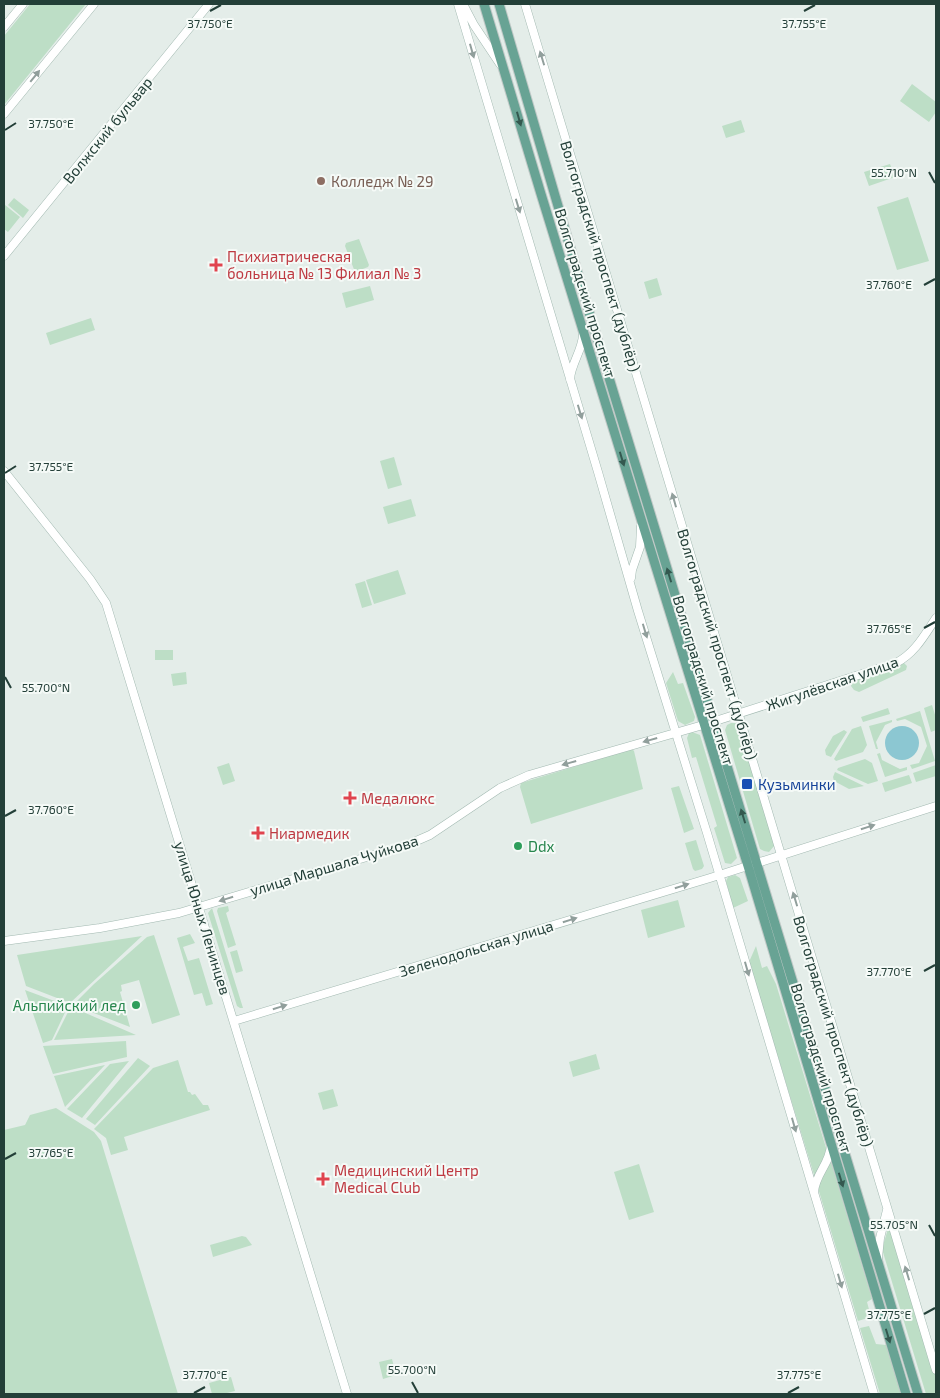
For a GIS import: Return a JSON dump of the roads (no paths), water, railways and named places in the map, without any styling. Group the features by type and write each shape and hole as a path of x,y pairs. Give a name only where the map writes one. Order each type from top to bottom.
{"main road":[{"name":"Волгоградский проспект","path":"484,4 703,725 748,866 906,1394"},
{"name":"Волгоградский проспект","path":"499,4 589,312 918,1394"}],"street":[{"path":"4,27 23,4"},
{"path":"4,114 94,4"},
{"name":"Волжский бульвар","path":"4,256 209,4"},
{"path":"458,4 874,1394"},
{"path":"463,4 474,26 506,73"},
{"path":"503,4 505,25"},
{"name":"Волгоградский проспект (дублёр)","path":"525,4 936,1370"},
{"path":"570,380 583,343 584,331"},
{"name":"улица Юных Ленинцев","path":"4,471 90,579 106,604 348,1394"},
{"path":"631,585 632,570 640,547 641,519"},
{"name":"Жигулёвская улица","path":"703,725 896,663 908,657 916,648 936,618"},
{"name":"улица Маршала Чуйкова","path":"4,941 100,928 179,913 407,845 430,835 500,788 533,773 703,725"},
{"path":"782,855 936,806"},
{"name":"Зеленодольская улица","path":"234,1021 782,855"},
{"path":"814,1194 816,1180 829,1159 830,1145"},
{"path":"878,1260 880,1238 888,1209"}],"water":[{"path":"902,726 914,731 919,743 914,755 902,760 890,755 885,743 890,731"}],"place":[{"name":"Колледж № 29","path":"321,181"},
{"name":"Психиатрическая больница № 13 Филиал № 3","path":"216,265"},
{"name":"Кузьминки","path":"747,784"},
{"name":"Медалюкс","path":"350,798"},
{"name":"Ниармедик","path":"258,833"},
{"name":"Ddx","path":"518,846"},
{"name":"Альпийский лед","path":"136,1005"},
{"name":"Медицинский Центр Medical Club","path":"323,1179"}]}
